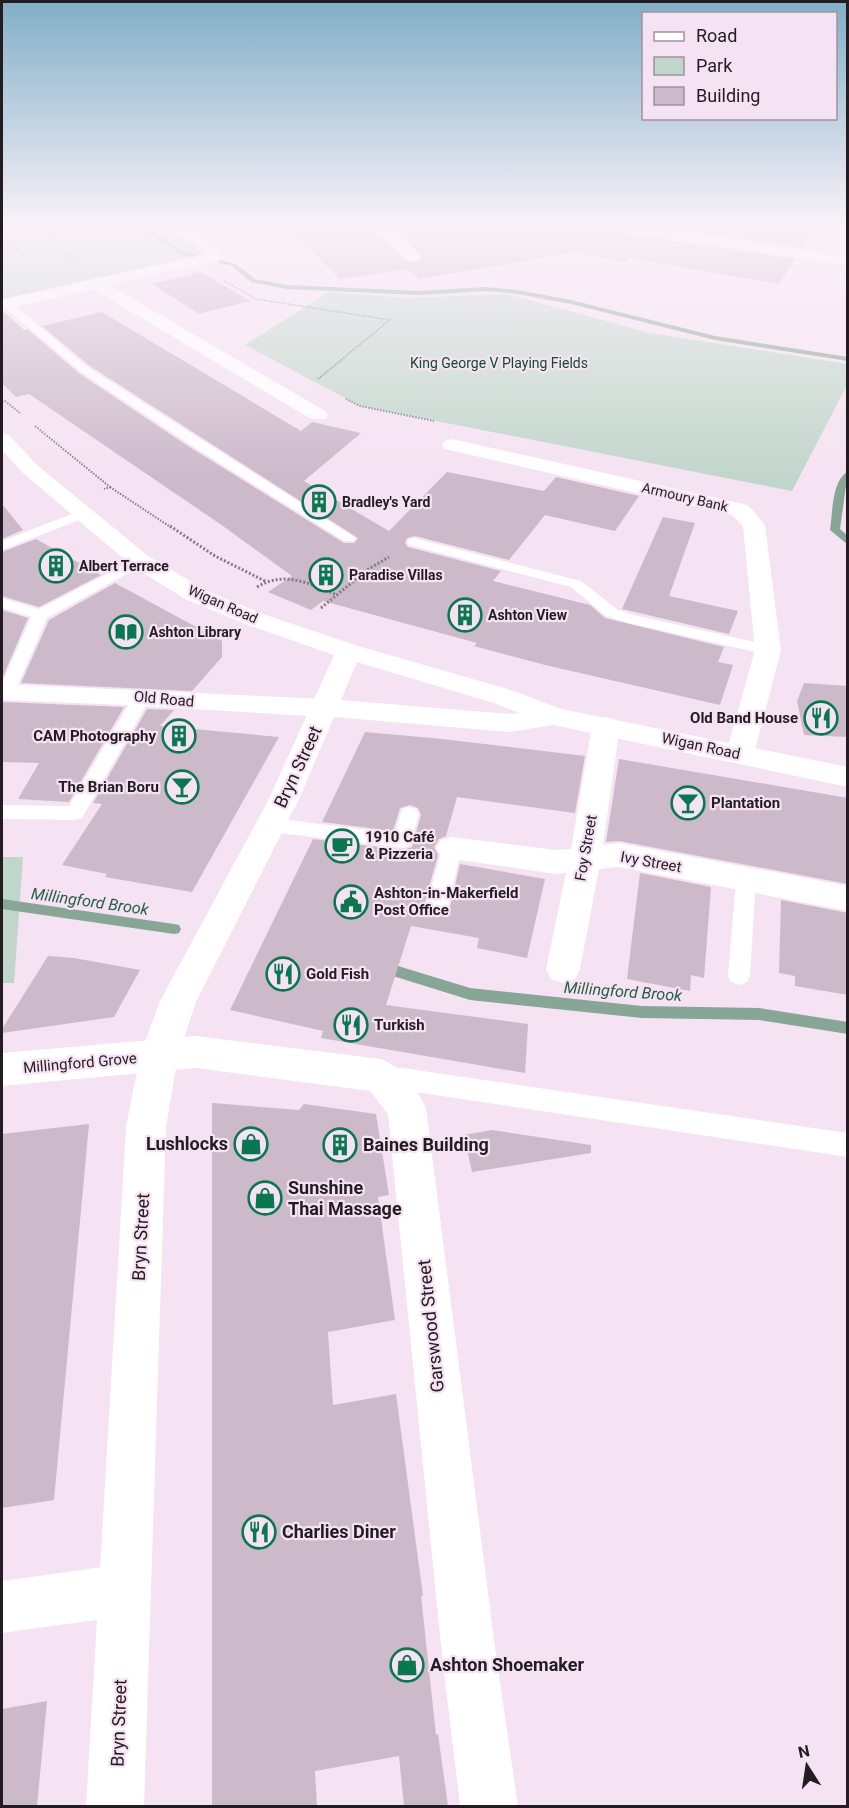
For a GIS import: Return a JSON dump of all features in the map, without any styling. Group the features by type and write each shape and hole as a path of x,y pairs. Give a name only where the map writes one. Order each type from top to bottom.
{"street":[{"path":"141,310 318,415"},
{"name":"Wigan Road","path":"2,440 30,469 140,561 196,595 257,620 349,651 504,697 555,717 848,777"},
{"name":"Armoury Bank","path":"452,445 740,510 754,525 768,650 740,754"},
{"path":"326,708 349,651"},
{"name":"Old Road","path":"4,692 82,693 326,708"},
{"name":"Wigan Road","path":"326,708 509,723 555,717"},
{"name":"Bryn Street","path":"115,1806 146,1127 159,1056 178,1001 271,825 326,708"},
{"name":"Foy Street","path":"563,969 585,858 606,726"},
{"name":"Ivy Street","path":"452,848 556,861 619,855 848,899"},
{"path":"159,1056 196,1052 381,1076"},
{"name":"Millingford Grove","path":"2,1070 159,1056"},
{"name":"Garswood Street","path":"381,1076 407,1108 469,1655 489,1806"},
{"path":"2,1607 124,1590"}],"lane":[{"path":"12,310 85,370 193,441 349,538"},
{"path":"2,546 82,514"},
{"path":"414,542 576,584 612,613 634,620 768,650"},
{"path":"4,692 40,615 140,561"},
{"path":"2,603 40,615"},
{"path":"2,812 75,813 141,697"},
{"path":"271,825 403,841 409,814"},
{"path":"437,906 452,848"},
{"path":"739,976 746,880"},
{"path":"381,1076 848,1145"}],"path":[{"path":"314,383 390,320 329,310"},
{"path":"342,397 360,406 441,422"},
{"path":"110,487 215,556 265,581 287,576 337,595 367,570 414,542"}],"green space":[{"name":"King George V Playing Fields","path":"300,310 567,310 650,333 847,364 847,385 792,491 360,406 245,345"},
{"path":"2,857 23,857 14,983 2,983"}],"building":[{"path":"193,310 213,310 199,314"},
{"path":"2,312 24,330 27,329 80,374 188,446 344,543 354,543 358,538 90,366 42,326 102,312 301,431 312,422 361,433 304,481 389,531 447,472 544,491 556,477 639,496 615,531 545,515 509,560 415,536 407,538 405,543 408,547 501,571 493,581 590,605 605,618 724,647 718,662 733,665 720,705 545,665 474,646 477,643 323,601 311,610 268,592 292,576 223,526 29,394 16,397 2,383"},
{"path":"2,504 23,530 2,539"},
{"path":"663,517 695,523 669,596 738,611 729,634 622,609"},
{"name":"Albert Terrace","path":"36,539 101,575 39,607 2,596 2,552"},
{"name":"Ashton Library","path":"115,583 222,641 222,657 192,691 21,683 49,620"},
{"path":"2,610 28,618 2,679"},
{"name":"Old Band House","path":"804,683 848,686 848,737 804,735 797,701"},
{"path":"2,702 124,707 69,802 18,799 39,763 2,762"},
{"path":"147,709 174,710 160,726 279,737 192,892 105,877 107,874 62,865 102,804 93,803"},
{"path":"365,732 585,756 575,813 457,797 446,836 439,839 434,847 438,855 424,905 429,914 436,916 445,914 450,907 460,864 545,879 527,958 477,948 479,938 411,926 386,1005 528,1024 525,1073 321,1038 323,1031 230,1010 313,839 403,850 412,847 421,815 418,808 410,805 400,808 393,831 322,822"},
{"name":"Plantation","path":"619,759 848,798 848,884 619,841 606,842"},
{"path":"640,873 711,887 704,978 691,975 690,991 627,979"},
{"path":"781,900 848,913 848,995 795,986 795,976 779,973"},
{"path":"48,956 74,958 140,970 114,1017 2,1033 2,1029"},
{"path":"212,1103 299,1110 304,1104 376,1114 389,1195 378,1197 395,1320 328,1332 333,1405 396,1394 423,1596 421,1596 436,1735 438,1734 448,1806 404,1806 399,1756 315,1771 317,1806 212,1806"},
{"path":"89,1124 54,1500 2,1508 2,1134"},
{"path":"492,1130 591,1145 591,1153 472,1172 464,1135"},
{"path":"47,1701 37,1806 2,1806 2,1709"}],"waterway":[{"path":"604,310 715,338 848,359"},
{"path":"847,541 835,530 840,488 848,473"},
{"name":"Millingford Brook","path":"2,904 174,929"},
{"name":"Millingford Brook","path":"398,972 470,994 642,1012 759,1014 848,1028"}],"place":[{"name":"Bradley's Yard","path":"319,502"},
{"name":"Albert Terrace","path":"56,566"},
{"name":"Paradise Villas","path":"326,575"},
{"name":"Ashton View","path":"465,615"},
{"name":"Ashton Library","path":"126,632"},
{"name":"Old Band House","path":"821,718"},
{"name":"CAM Photography","path":"179,736"},
{"name":"The Brian Boru","path":"182,787"},
{"name":"Plantation","path":"688,803"},
{"name":"1910 Café & Pizzeria","path":"342,846"},
{"name":"Ashton-in-Makerfield Post Office","path":"351,902"},
{"name":"Gold Fish","path":"283,974"},
{"name":"Turkish","path":"351,1025"},
{"name":"Lushlocks","path":"251,1144"},
{"name":"Baines Building","path":"340,1145"},
{"name":"Sunshine Thai Massage","path":"265,1198"},
{"name":"Charlies Diner","path":"259,1532"},
{"name":"Ashton Shoemaker","path":"407,1665"}]}
